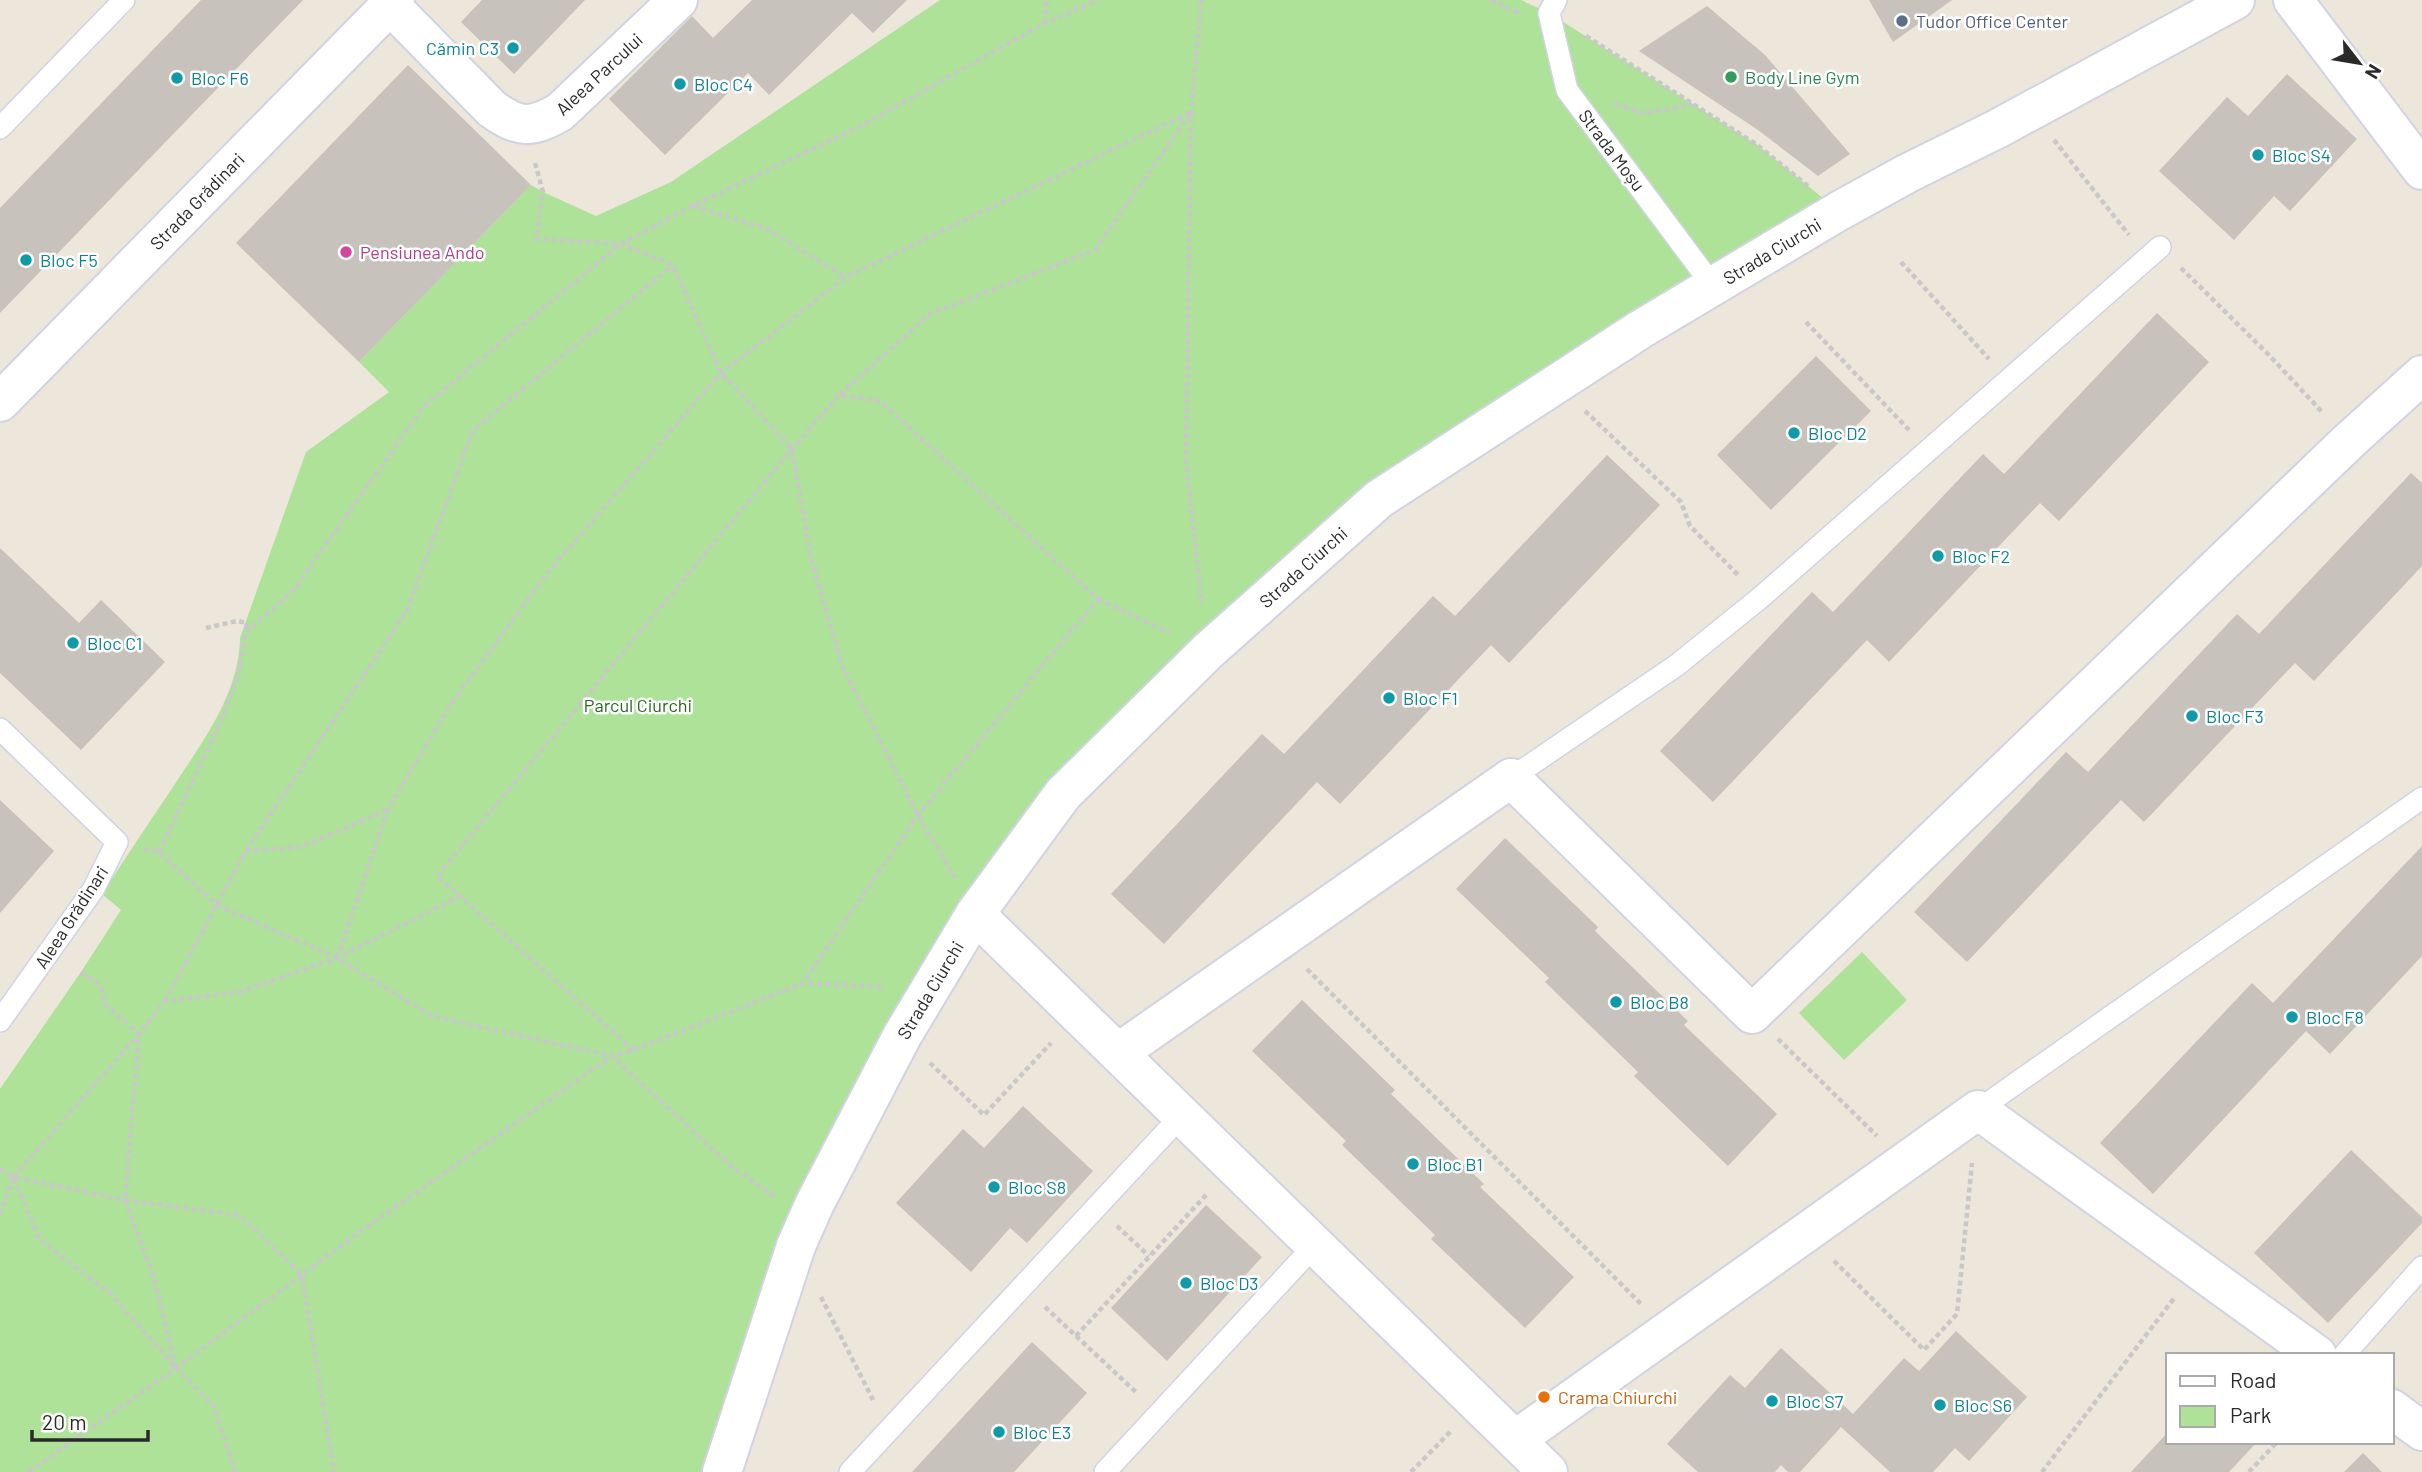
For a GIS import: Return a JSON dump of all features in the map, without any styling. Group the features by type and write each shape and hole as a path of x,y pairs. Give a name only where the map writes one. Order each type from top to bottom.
{"street":[{"name":"Aleea Parcului","path":"526,125 543,122 560,112 678,0"},
{"path":"2292,0 2422,170"},
{"name":"Strada Ciurchi","path":"722,1472 796,1246 814,1205 902,1036 975,914 1063,794 1208,651 1379,499 1556,384 1839,211 2031,111 2231,1"},
{"path":"392,3 492,109 510,122 526,125"},
{"name":"Strada Grădinari","path":"0,402 392,3"},
{"path":"1118,1053 1511,778 1752,1014 2349,441 2422,375"},
{"path":"975,914 1548,1472"},
{"path":"1516,1440 1978,1110 2314,1353"},
{"path":"2394,1410 2422,1431"}],"lane":[{"path":"0,128 124,0"},
{"name":"Strada Moșu","path":"1556,0 1549,13 1567,90 1713,286"},
{"path":"1511,778 1677,665 1760,598 2154,252"},
{"name":"Aleea Grădinari","path":"0,729 117,842 93,890 0,1021"},
{"path":"1978,1110 2422,798"},
{"path":"850,1472 1182,1115"},
{"path":"1105,1472 1315,1245"},
{"path":"2345,1353 2422,1267"}],"path":[{"path":"1045,23 1046,0"},
{"path":"246,632 293,591 424,406 621,244 692,206 859,127 1045,23 1099,0"},
{"path":"1202,0 1191,112 1186,463 1208,651"},
{"path":"1587,37 1756,144 1839,211"},
{"path":"1567,90 1644,113 1693,105"},
{"path":"2031,111 2154,252 2269,355 2349,441"},
{"path":"337,958 388,809 451,704 549,571 721,373 846,277 1191,112"},
{"path":"634,1050 437,876 839,395 930,314 1095,250 1191,112"},
{"path":"526,125 543,192 536,239 621,244 673,264 721,373 792,449 811,558 842,666 918,815 975,914"},
{"path":"692,206 767,229 846,277"},
{"path":"1901,262 2008,380"},
{"path":"0,1214 12,1177 165,1001 246,851 407,611 473,430 673,264"},
{"path":"1806,321 1928,450"},
{"path":"1556,384 1681,502 1690,526 1760,598"},
{"path":"839,395 880,401 1098,599 1208,651"},
{"path":"803,983 918,815 1098,599"},
{"path":"159,852 222,719 239,673 247,623 237,621 206,628"},
{"path":"246,851 301,848 388,809"},
{"path":"133,846 159,852 217,905 337,958 432,1016 612,1056 732,1167 777,1198"},
{"path":"165,1001 239,992 337,958 461,896"},
{"path":"1280,941 1669,1331"},
{"path":"82,972 100,985 105,1004 139,1034"},
{"path":"29,1472 612,1056 634,1050 803,983 931,989"},
{"path":"902,1036 984,1115 1078,1014"},
{"path":"1752,1014 1867,1126"},
{"path":"139,1034 125,1200 154,1278 176,1368"},
{"path":"1806,1233 1924,1350 1957,1314 1978,1110"},
{"path":"1076,1336 1234,1165"},
{"path":"0,1169 12,1177 125,1200 239,1215 302,1275 334,1472"},
{"path":"12,1177 40,1240 112,1295 176,1368 213,1405 235,1472"},
{"path":"1096,1207 1149,1256"},
{"path":"796,1246 888,1431"},
{"path":"2042,1472 2198,1268"},
{"path":"1023,1286 1159,1414"},
{"path":"1411,1472 1478,1403"},
{"path":"2249,1472 2275,1444"}],"green space":[{"name":"Parcul Ciurchi","path":"940,0 1521,0 1549,13 1756,144 1839,211 1379,499 1063,794 902,1036 723,1472 0,1472 0,1089 121,910 102,894 196,752 226,698 238,659 240,638 306,452 389,392 359,362 531,185 596,216 671,182"},
{"path":"1862,952 1907,1000 1844,1060 1799,1013"}],"building":[{"name":"Bloc F6","path":"201,0 303,0 0,313 0,208"},
{"name":"Cămin C3","path":"482,0 585,0 514,74 461,22"},
{"name":"Bloc C4","path":"752,0 907,0 873,33 852,13 769,95 748,73 665,155 609,99 692,16 713,38"},
{"name":"Tudor Office Center","path":"1869,0 1952,0 1893,42"},
{"name":"Body Line Gym","path":"1707,6 1765,55 1850,154 1818,176 1758,130 1639,51"},
{"path":"408,65 531,185 359,362 236,243"},
{"name":"Bloc S4","path":"2287,74 2357,139 2290,211 2274,196 2234,240 2159,171 2227,97 2248,116"},
{"name":"Bloc F2","path":"2157,313 2209,362 2059,521 2040,503 1889,662 1867,640 1713,802 1660,751 1812,592 1833,612 1983,454 2004,474"},
{"name":"Bloc D2","path":"1816,356 1871,411 1771,510 1717,455"},
{"name":"Bloc F1","path":"1607,455 1660,505 1509,663 1491,645 1340,804 1317,782 1164,944 1111,894 1262,734 1284,754 1433,596 1455,616"},
{"name":"Bloc F3","path":"2411,473 2422,483 2422,566 2314,681 2295,663 2144,822 2121,800 1967,962 1914,912 2066,752 2088,772 2237,614 2259,634"},
{"name":"Bloc C1","path":"0,548 79,623 101,600 165,662 81,750 0,673"},
{"path":"0,800 54,851 0,913"},
{"name":"Bloc B8","path":"1505,838 1598,927 1595,931 1688,1021 1684,1025 1777,1114 1728,1166 1634,1076 1638,1072 1545,982 1549,978 1456,889"},
{"name":"Bloc F8","path":"2422,846 2422,956 2330,1054 2306,1031 2153,1194 2100,1143 2252,983 2273,1003"},
{"name":"Bloc B1","path":"1302,1000 1395,1090 1391,1094 1484,1184 1480,1187 1574,1277 1525,1328 1431,1239 1435,1235 1342,1145 1346,1141 1252,1051"},
{"name":"Bloc S8","path":"1023,1106 1093,1171 1027,1243 1010,1228 971,1272 896,1203 963,1129 984,1148"},
{"path":"2351,1150 2422,1217 2422,1223 2328,1323 2254,1253"},
{"name":"Bloc D3","path":"1206,1205 1262,1257 1167,1361 1111,1308"},
{"path":"1956,1331 2027,1397 1969,1461 1955,1448 1933,1472 1890,1472 1841,1427 1800,1472 1788,1472 1781,1465 1775,1472 1698,1472 1667,1444 1730,1375 1745,1388 1781,1348 1853,1414 1904,1358 1919,1371"},
{"name":"Bloc E3","path":"1032,1342 1087,1393 1014,1472 912,1472"},
{"path":"2166,1434 2166,1444 2255,1444 2229,1472 2131,1472"},
{"path":"2363,1453 2382,1472 2344,1472"}],"place":[{"name":"Tudor Office Center","path":"1902,21"},
{"name":"Cămin C3","path":"513,48"},
{"name":"Body Line Gym","path":"1731,77"},
{"name":"Bloc F6","path":"177,78"},
{"name":"Bloc C4","path":"680,84"},
{"name":"Bloc S4","path":"2258,155"},
{"name":"Pensiunea Ando","path":"346,252"},
{"name":"Bloc F5","path":"26,260"},
{"name":"Bloc D2","path":"1794,433"},
{"name":"Bloc F2","path":"1938,556"},
{"name":"Bloc C1","path":"73,643"},
{"name":"Bloc F1","path":"1389,698"},
{"name":"Bloc F3","path":"2192,716"},
{"name":"Bloc B8","path":"1616,1002"},
{"name":"Bloc F8","path":"2292,1017"},
{"name":"Bloc B1","path":"1413,1164"},
{"name":"Bloc S8","path":"994,1187"},
{"name":"Bloc D3","path":"1186,1283"},
{"name":"Crama Chiurchi","path":"1544,1397"},
{"name":"Bloc S7","path":"1772,1401"},
{"name":"Bloc S6","path":"1940,1405"},
{"name":"Bloc E3","path":"999,1432"}]}
